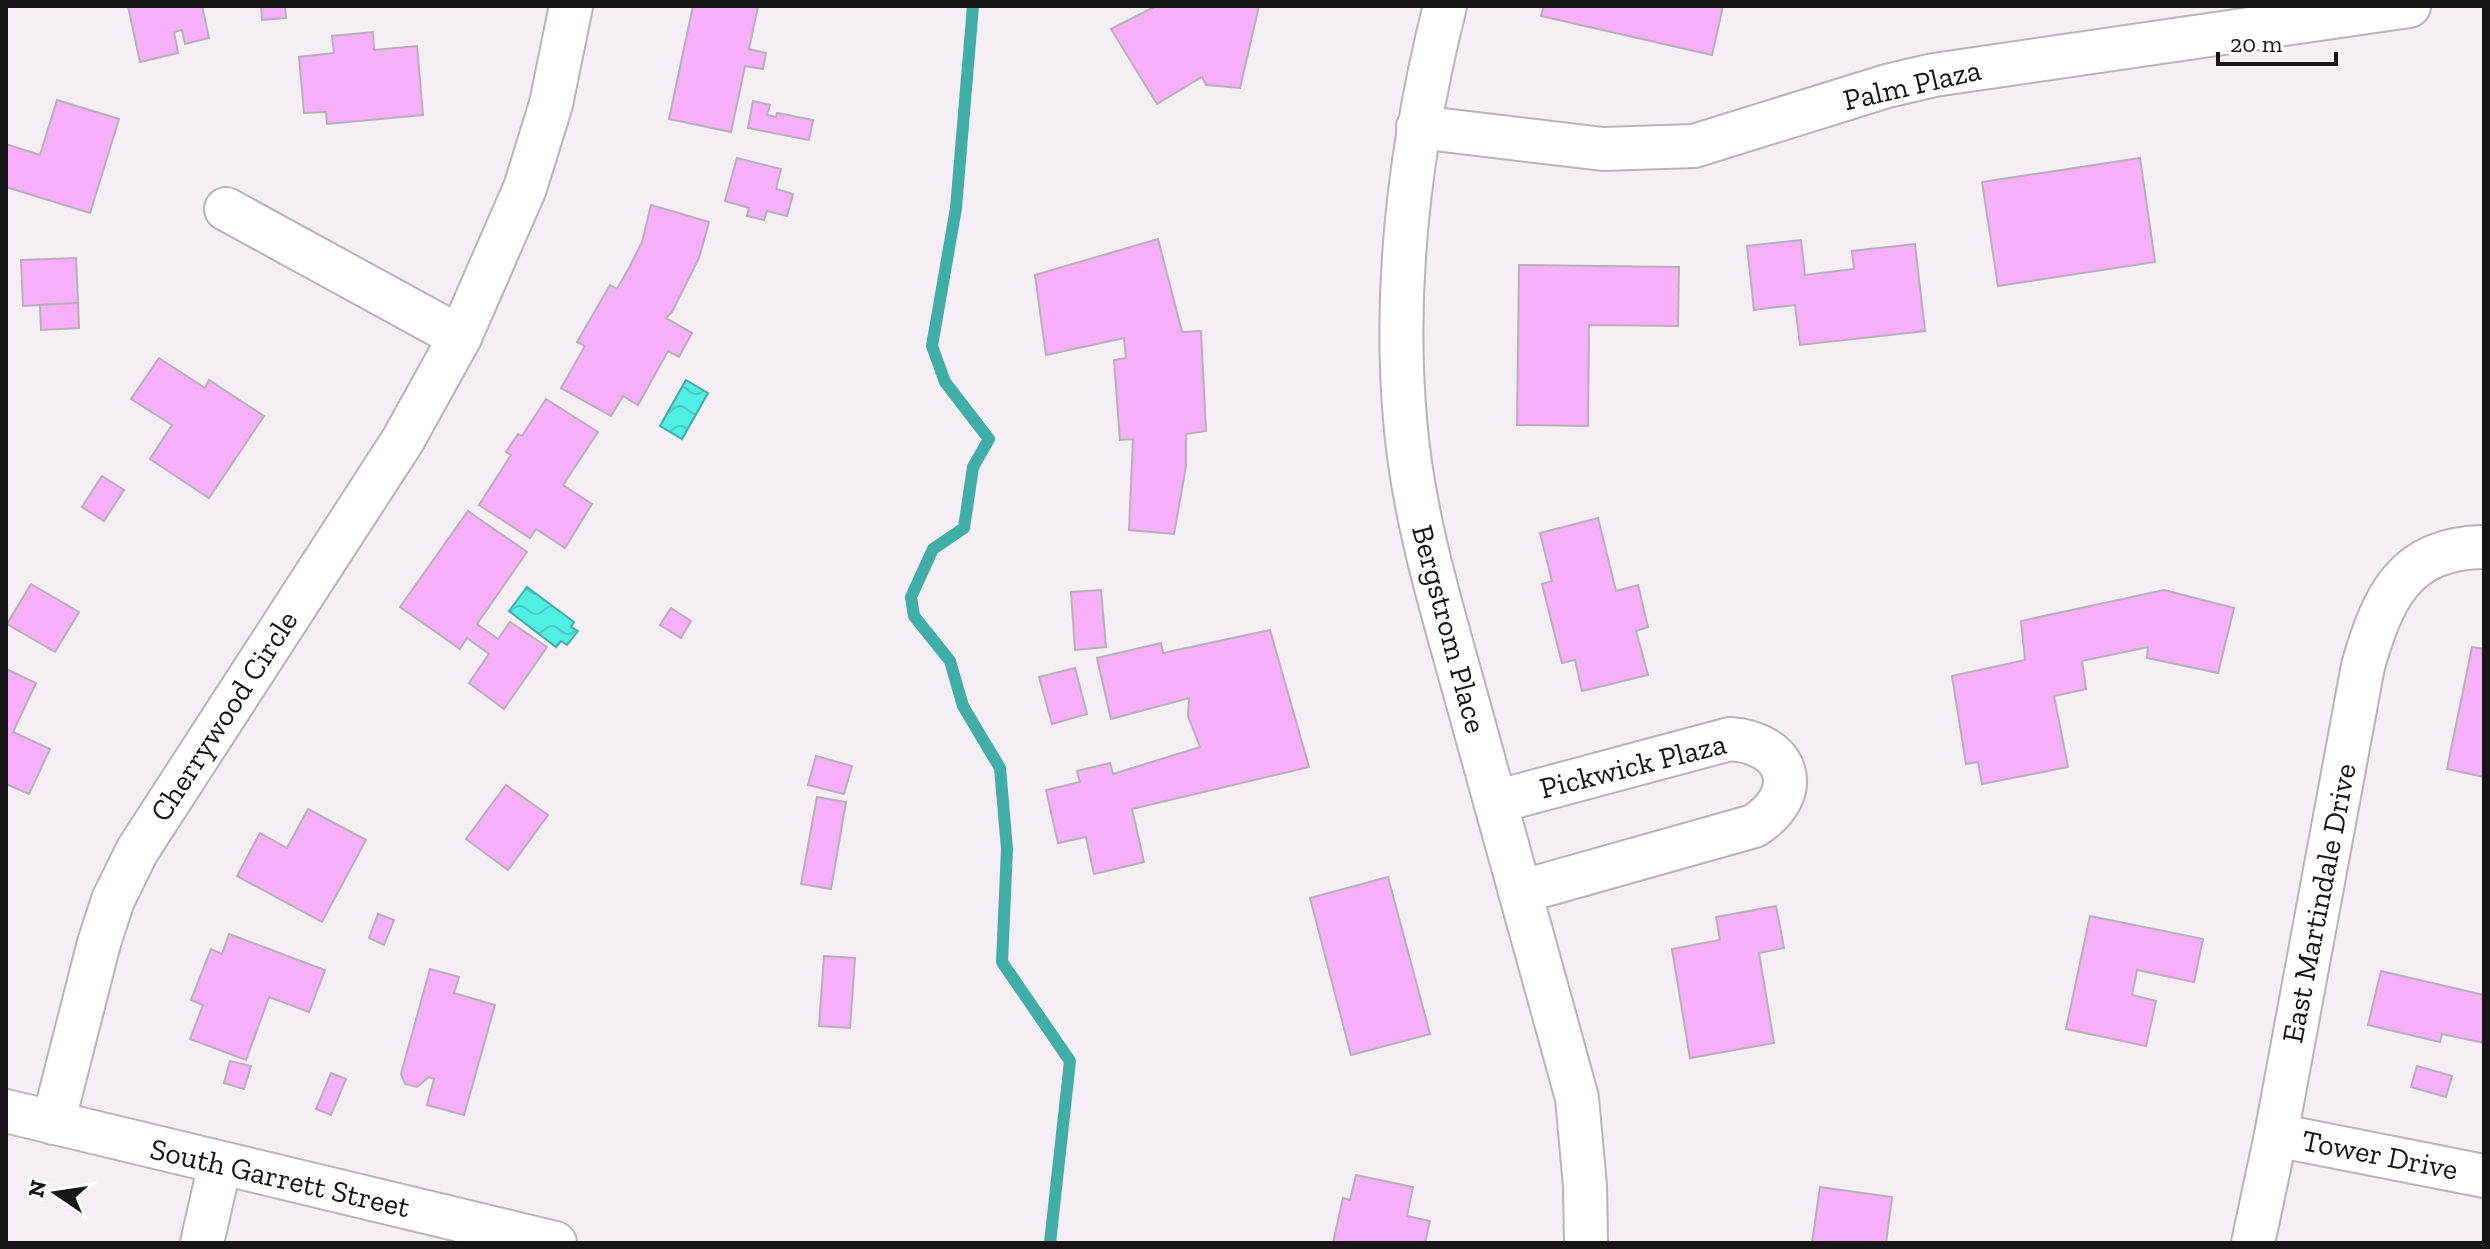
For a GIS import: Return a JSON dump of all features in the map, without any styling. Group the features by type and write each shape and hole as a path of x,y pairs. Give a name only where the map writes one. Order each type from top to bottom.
{"street":[{"name":"Cherrywood Circle","path":"53,1123 113,900 137,851 403,440 460,337 525,188 551,104 571,6"},
{"name":"Bergstrom Place","path":"1445,6 1418,127 1403,267 1401,364 1405,422 1420,526 1577,1098 1585,1173 1586,1243"},
{"name":"Palm Plaza","path":"1418,127 1603,149 1694,146 1887,86 1934,75 2409,6"},
{"path":"226,209 460,337"},
{"name":"East Martindale Drive","path":"2253,1243 2363,666 2386,600 2409,572 2433,554 2455,547 2484,547"},
{"name":"Pickwick Plaza","path":"1495,802 1730,739 1763,746 1776,756 1783,773 1785,790 1780,806 1754,826 1520,892"},
{"name":"South Garrett Street","path":"6,1111 555,1243"},
{"name":"Tower Drive","path":"2276,1135 2484,1176"},
{"path":"202,1243 220,1164"}],"water":[{"path":"686,380 708,393 682,439 660,426"},
{"path":"527,587 574,622 571,627 578,631 567,645 561,641 556,647 509,611"}],"building":[{"path":"128,6 202,6 209,38 185,44 182,30 174,32 178,53 140,62"},
{"path":"261,6 285,6 286,18 262,20"},
{"path":"693,6 758,6 749,49 766,53 763,69 745,66 731,132 669,119"},
{"path":"1156,6 1259,6 1240,88 1206,85 1202,77 1157,104 1111,29"},
{"path":"1544,6 1723,6 1712,55 1541,16"},
{"path":"373,32 374,50 417,46 423,115 327,124 326,112 304,113 299,57 334,53 332,36"},
{"path":"57,100 119,119 90,213 6,187 6,144 40,155"},
{"path":"753,101 770,105 767,115 776,117 777,113 813,120 809,140 748,128"},
{"path":"737,158 781,169 776,189 793,194 787,216 767,211 764,220 747,216 749,208 725,201"},
{"path":"2140,158 2155,262 1998,286 1982,182"},
{"path":"651,205 709,222 699,258 666,318 692,333 679,357 668,351 638,405 623,396 611,416 561,388 585,346 577,342 610,285 617,289 642,242"},
{"path":"1158,239 1182,332 1201,331 1206,431 1186,434 1186,466 1174,534 1129,530 1133,439 1120,440 1114,360 1126,358 1124,338 1046,355 1035,275"},
{"path":"1801,240 1805,275 1854,269 1852,251 1915,244 1925,331 1800,345 1795,305 1754,310 1747,246"},
{"path":"76,258 78,303 23,306 21,260"},
{"path":"1519,265 1679,267 1678,326 1589,325 1588,426 1517,425"},
{"path":"78,303 79,328 41,330 40,305"},
{"path":"159,358 205,388 209,380 264,416 209,498 150,459 172,425 131,399"},
{"path":"546,399 598,432 563,485 592,504 565,548 536,529 530,538 479,505 511,455 506,452 518,434 522,436"},
{"path":"102,476 124,490 104,521 82,507"},
{"path":"468,511 527,552 477,624 498,639 510,622 547,647 504,709 469,683 489,654 467,638 460,649 400,607"},
{"path":"1598,518 1616,591 1638,585 1648,627 1636,631 1648,675 1582,691 1575,660 1562,663 1542,584 1552,581 1540,533"},
{"path":"31,584 79,612 55,652 7,624"},
{"path":"1101,590 1106,647 1075,650 1071,592"},
{"path":"2164,590 2234,608 2218,673 2147,658 2148,647 2082,661 2086,689 2054,696 2068,767 1982,784 1978,762 1966,764 1952,676 2025,660 2021,621"},
{"path":"671,608 691,621 681,638 660,625"},
{"path":"1270,630 1309,767 1132,809 1144,862 1094,874 1086,837 1058,843 1046,790 1080,782 1077,771 1110,763 1113,774 1200,747 1188,716 1189,698 1111,719 1097,658 1161,643 1163,653"},
{"path":"2472,647 2484,649 2484,777 2447,769"},
{"path":"1075,668 1087,714 1052,724 1039,677"},
{"path":"6,669 36,683 13,732 50,749 29,794 6,784"},
{"path":"816,756 852,766 844,794 808,785"},
{"path":"506,785 548,815 508,870 466,839"},
{"path":"817,797 846,802 831,889 801,884"},
{"path":"308,809 366,840 322,922 237,876 260,833 287,848"},
{"path":"1388,877 1430,1034 1351,1055 1310,898"},
{"path":"1776,906 1784,948 1759,953 1774,1043 1690,1058 1672,949 1720,940 1716,917"},
{"path":"378,914 394,920 384,945 369,938"},
{"path":"2090,916 2203,939 2194,982 2137,970 2132,995 2156,1001 2146,1046 2066,1029"},
{"path":"229,934 325,970 309,1012 269,997 246,1060 190,1039 203,1005 191,1000 211,949 222,954"},
{"path":"824,956 855,958 850,1028 819,1026"},
{"path":"430,969 459,977 454,993 495,1005 464,1115 427,1105 434,1079 429,1077 417,1087 405,1084 401,1074"},
{"path":"2381,971 2484,995 2484,1043 2442,1034 2440,1042 2368,1025"},
{"path":"230,1061 251,1066 244,1089 224,1083"},
{"path":"2417,1066 2452,1076 2446,1097 2411,1087"},
{"path":"331,1073 346,1079 331,1115 316,1109"},
{"path":"1356,1175 1413,1187 1407,1216 1430,1221 1425,1243 1333,1243 1343,1198 1350,1200"},
{"path":"1820,1187 1892,1197 1886,1243 1812,1243"}],"waterway":[{"path":"973,6 956,208 932,346 945,382 989,439 973,467 964,528 933,549 911,597 914,616 950,661 963,706 1000,768 1007,849 1002,962 1070,1061 1050,1243"}]}
